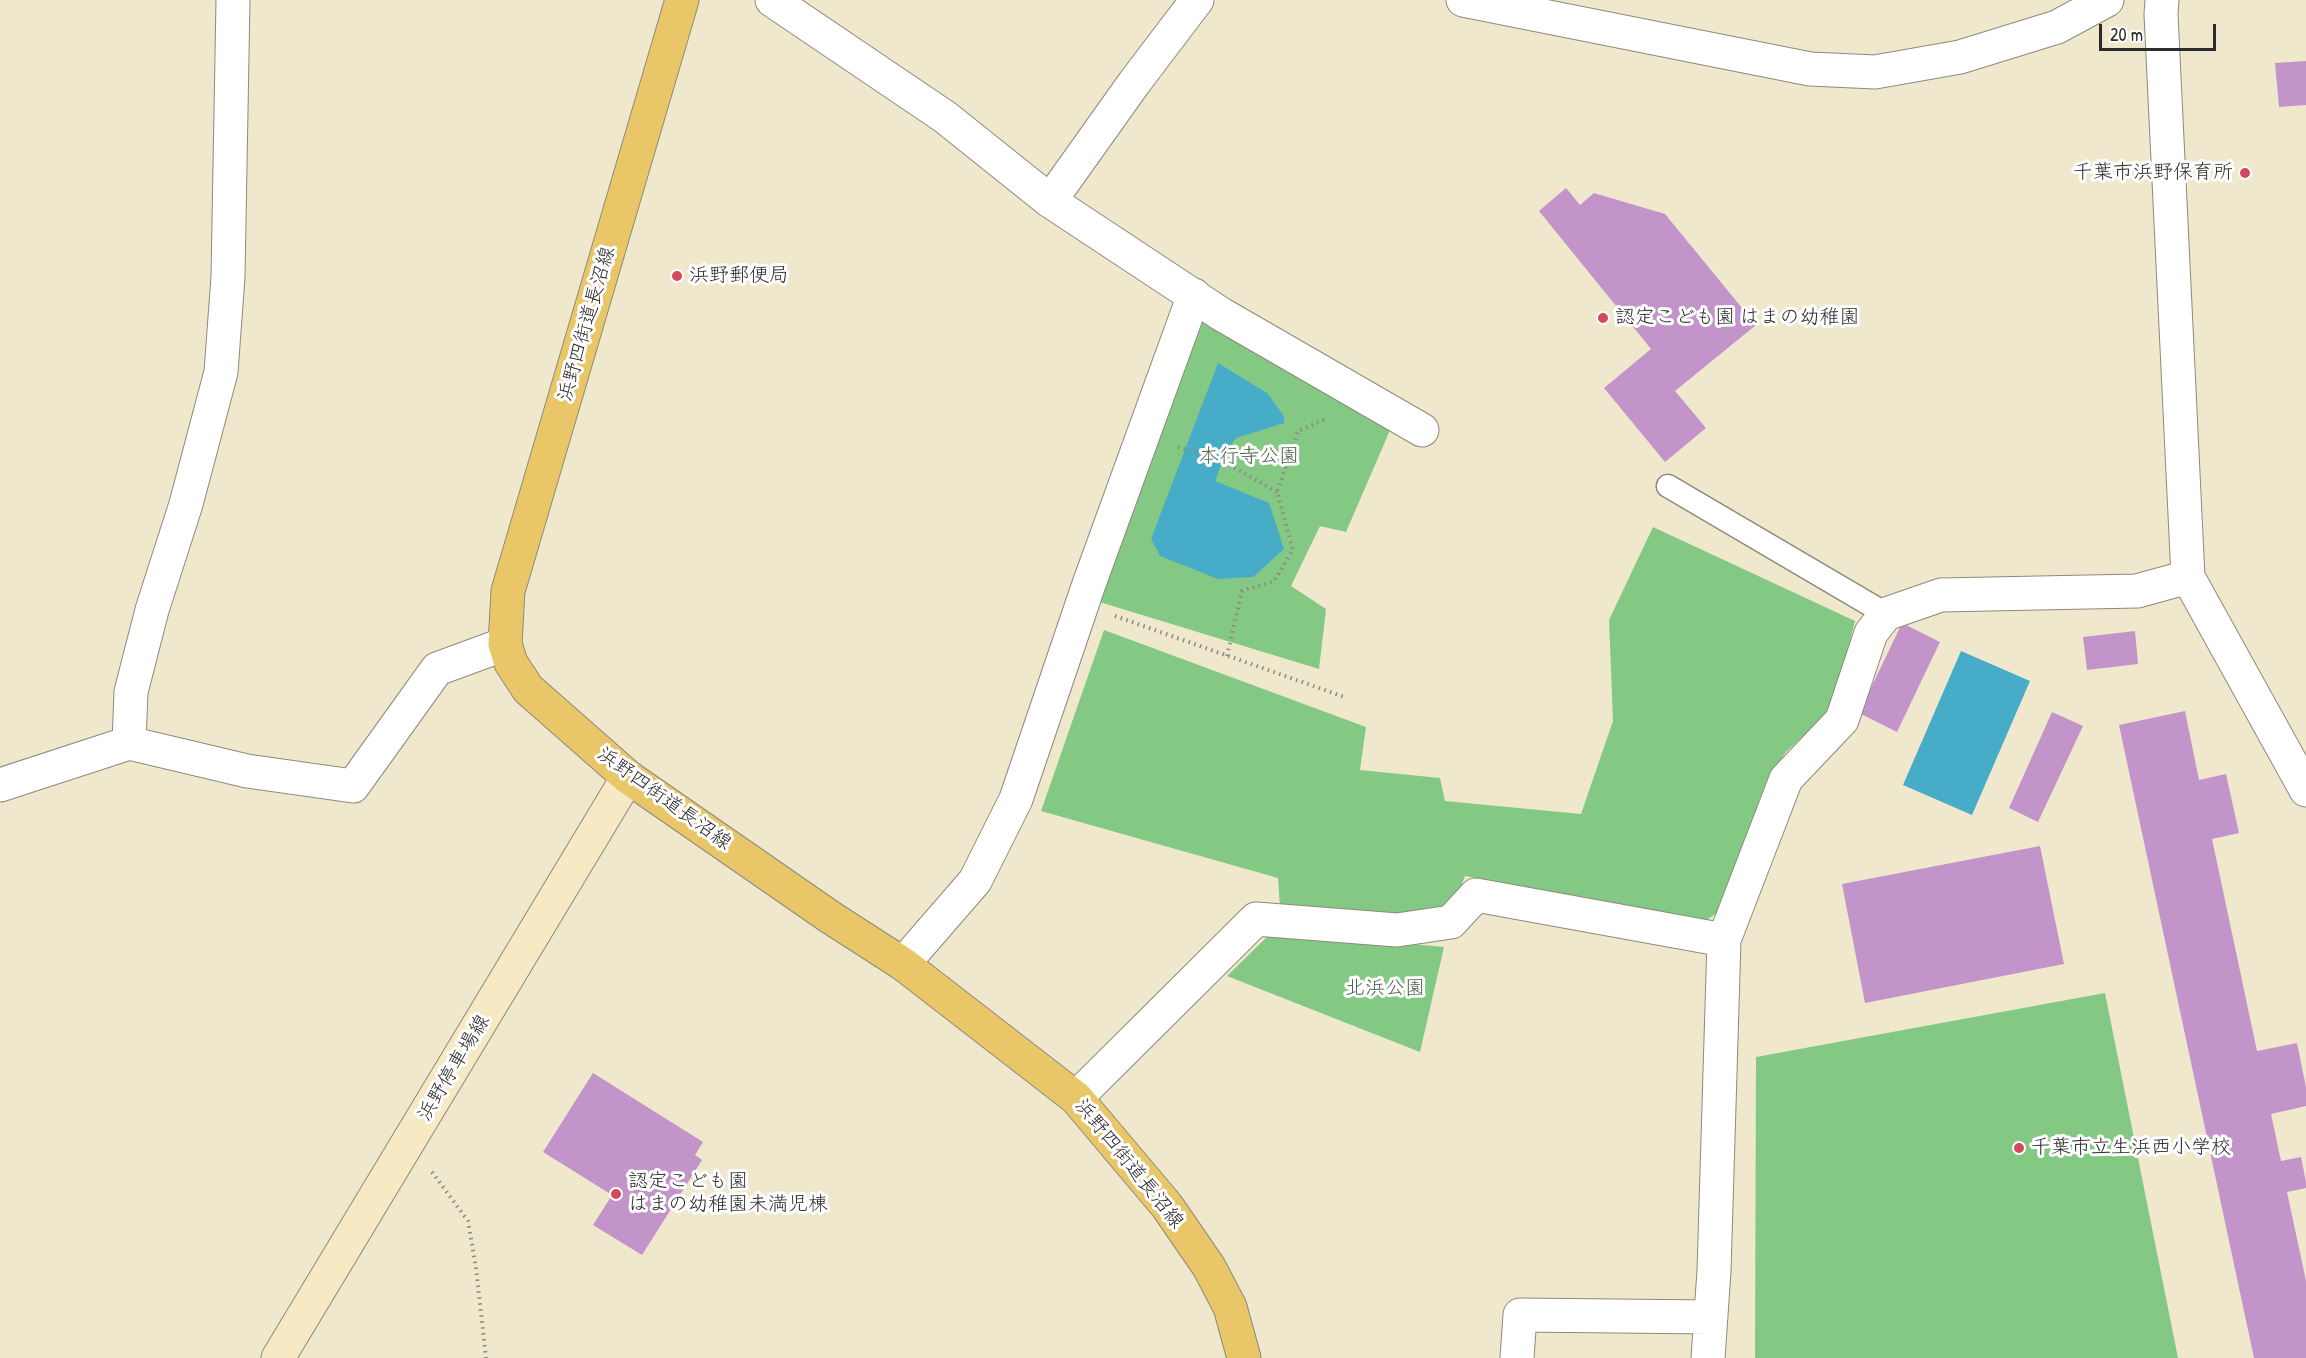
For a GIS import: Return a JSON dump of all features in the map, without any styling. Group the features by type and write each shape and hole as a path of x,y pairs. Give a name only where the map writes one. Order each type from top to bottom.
{"main road":[{"name":"浜野四街道長沼線","path":"682,0 508,591 505,644 511,663 528,689 628,777 830,917 903,964 1076,1098 1167,1206 1209,1267 1230,1307 1244,1358"},
{"name":"浜野停車場線","path":"278,1358 628,777"}],"street":[{"path":"129,743 131,692 152,610 186,504 221,372 228,277 233,0"},
{"path":"772,0 945,117 1050,201 1221,314 1422,430"},
{"path":"1050,201 1134,83 1197,0"},
{"path":"1463,0 1810,69 1875,72 1960,57 2036,34 2057,27 2106,0"},
{"path":"2162,0 2188,577 2306,790"},
{"path":"903,964 975,881 1016,799 1082,605 1194,295"},
{"path":"1708,1358 1714,1271 1724,940 1786,779 1842,720 1871,633 1886,614 1941,595 2137,591 2188,577"},
{"path":"0,785 129,743 247,771 353,786 437,669 505,644"},
{"path":"1076,1098 1256,919 1397,930 1451,922 1476,895 1724,940"},
{"path":"1517,1358 1520,1315 1711,1317"}],"lane":[{"path":"1668,486 1886,614"}],"path":[{"path":"1227,656 1242,591 1274,581 1293,550 1276,492 1298,431 1370,401"},
{"path":"1184,448 1223,461 1276,492"},
{"path":"1082,605 1347,698"},
{"path":"408,1144 443,1184 468,1221 476,1268 486,1358"}],"green space":[{"name":"本行寺公園","path":"1198,311 1391,428 1346,532 1320,526 1291,586 1326,609 1319,669 1093,600"},
{"path":"1653,527 1855,621 1833,708 1786,752 1766,782 1723,909 1705,921 1465,876 1453,908 1399,921 1280,906 1278,878 1041,811 1104,630 1366,727 1360,770 1440,778 1445,801 1581,814 1613,721 1609,620"},
{"name":"北浜公園","path":"1273,931 1444,947 1420,1052 1227,976"},
{"path":"2105,993 2178,1358 1755,1358 1756,1057"}],"water":[{"path":"1218,363 1267,393 1284,416 1284,423 1236,438 1227,450 1215,481 1269,503 1284,549 1253,577 1218,579 1160,556 1151,539"},
{"path":"1961,651 2030,681 1972,815 1903,785"}],"building":[{"path":"2306,61 2306,105 2279,107 2275,63"},
{"path":"1566,188 1580,205 1594,193 1665,214 1756,325 1675,391 1706,428 1665,462 1604,388 1651,349 1539,211"},
{"path":"1902,623 1940,642 1897,732 1859,713"},
{"path":"2135,631 2138,664 2087,670 2083,637"},
{"path":"2185,711 2199,780 2226,774 2239,833 2212,839 2257,1051 2297,1043 2306,1087 2306,1106 2271,1114 2281,1161 2301,1157 2306,1182 2306,1188 2287,1192 2306,1281 2306,1358 2254,1358 2119,725"},
{"path":"2052,712 2083,726 2038,822 2009,808"},
{"path":"2040,846 2064,964 1865,1003 1842,884"},
{"path":"593,1073 703,1142 695,1155 702,1160 642,1255 593,1225 612,1195 543,1152"}],"place":[{"name":"千葉市浜野保育所","path":"2245,173"},
{"name":"浜野郵便局","path":"677,276"},
{"name":"認定こども園 はまの幼稚園","path":"1603,318"},
{"name":"千葉市立生浜西小学校","path":"2019,1148"},
{"name":"認定こども園 はまの幼稚園未満児棟","path":"616,1194"}]}
